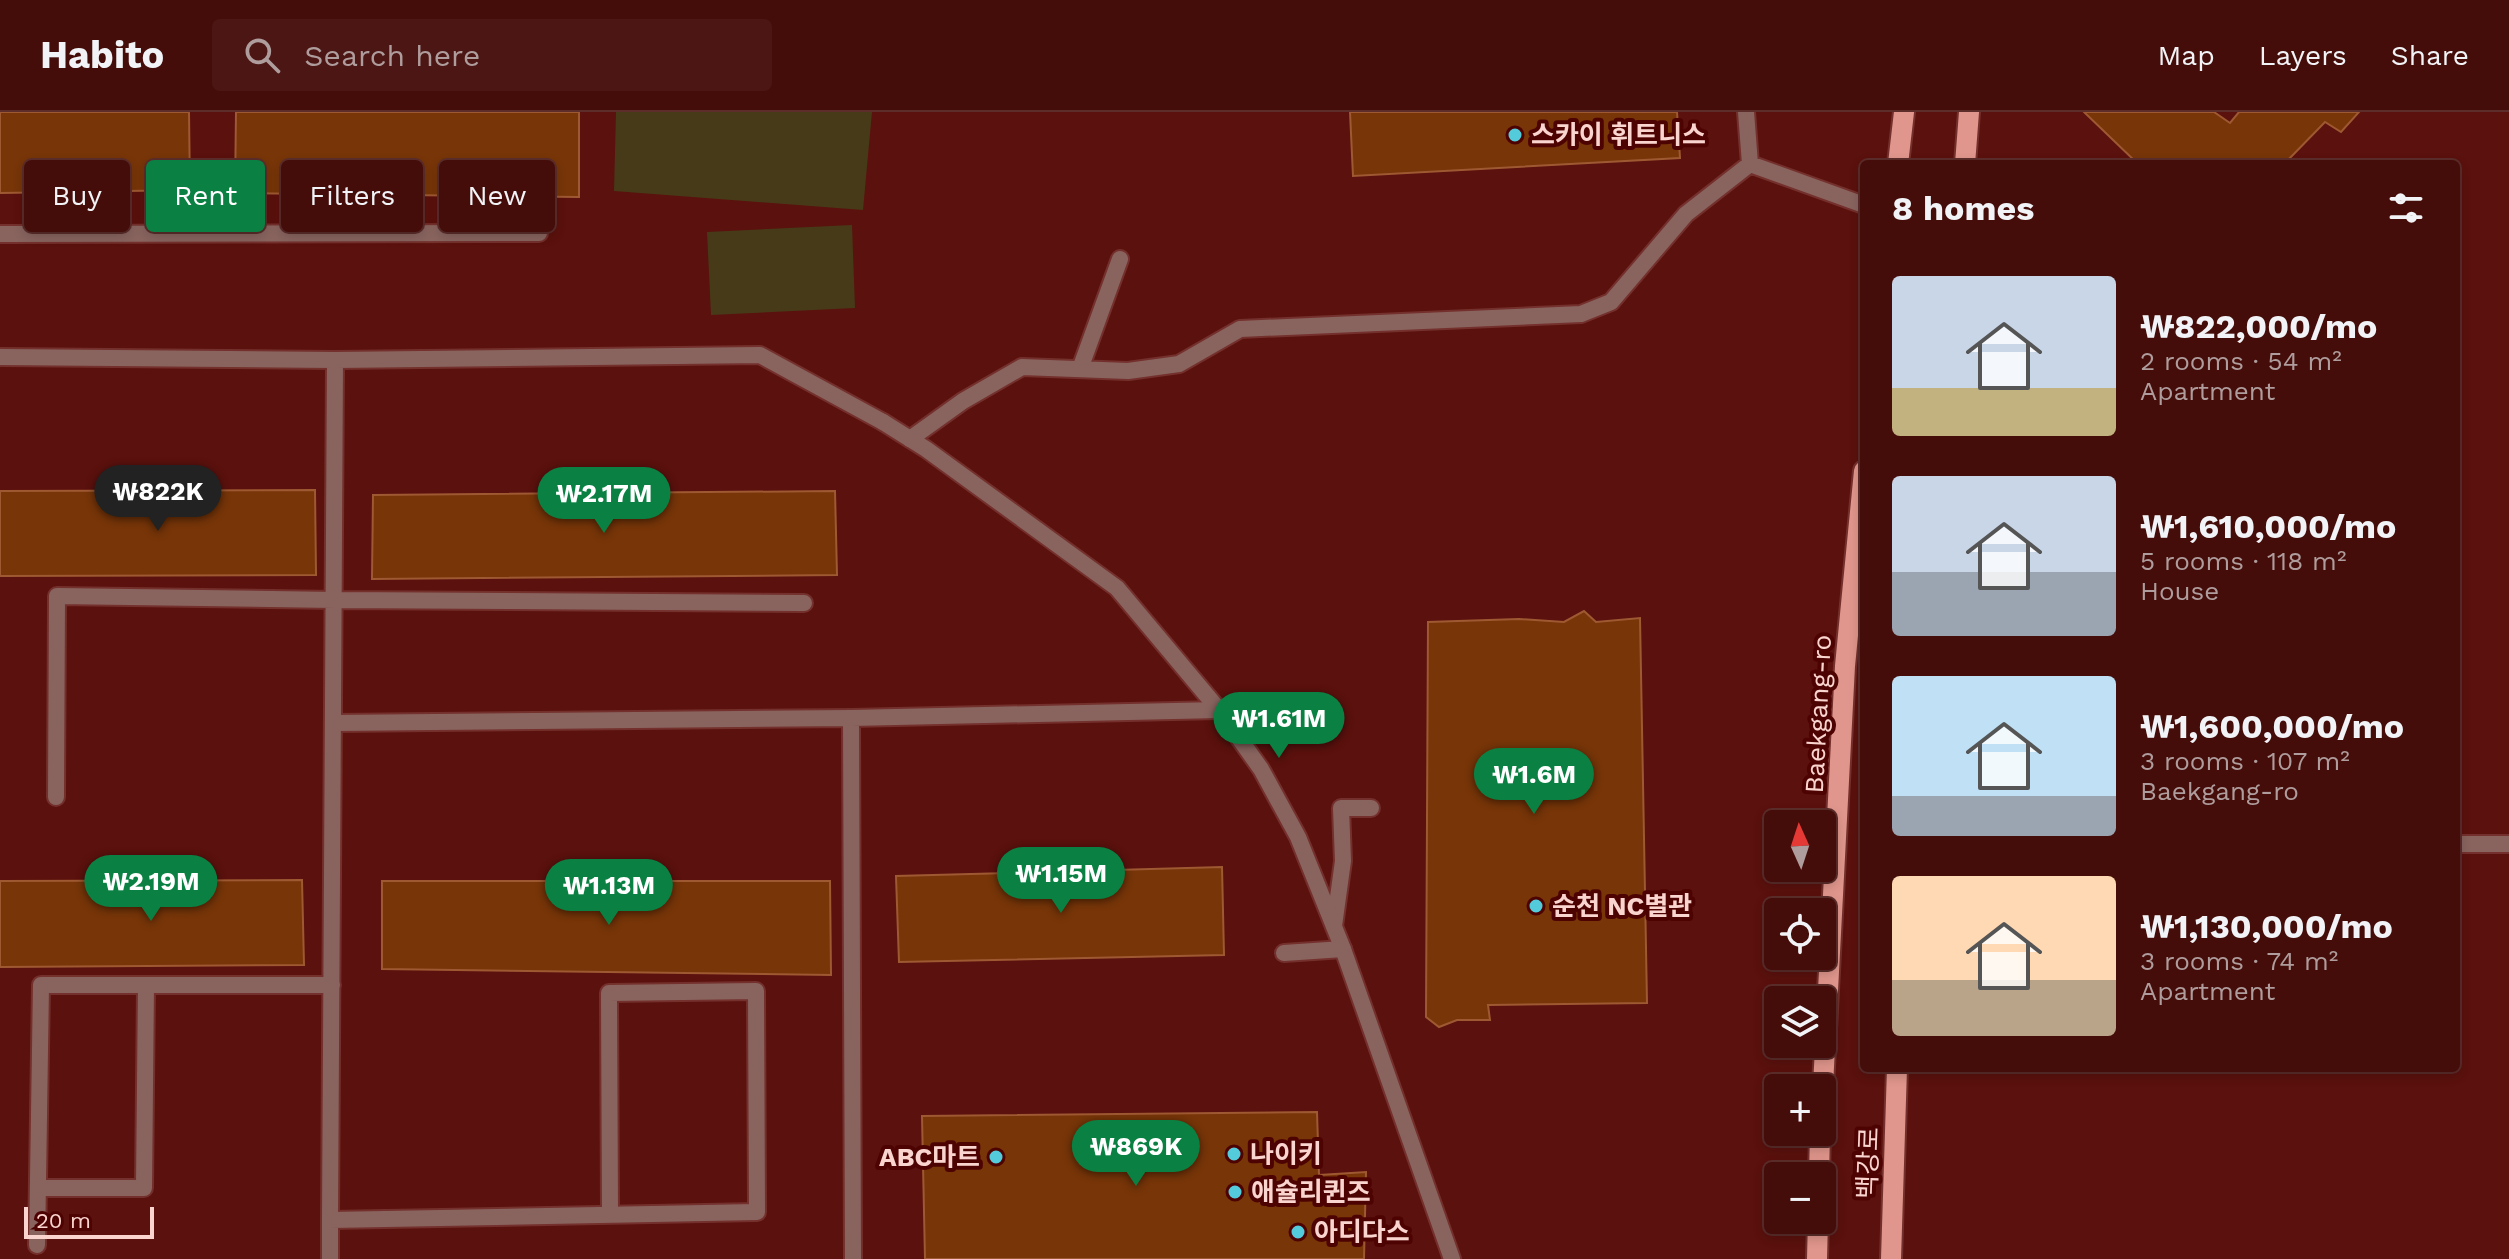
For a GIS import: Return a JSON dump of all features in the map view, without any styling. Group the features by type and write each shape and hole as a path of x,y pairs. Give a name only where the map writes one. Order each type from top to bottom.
{"main road":[{"path":"1898,160 1904,112"},
{"path":"1965,160 1969,112"},
{"name":"Baekgang-ro","path":"1824,1074 1845,666 1860,512"},
{"name":"백강로","path":"1891,1259 1897,1072"},
{"path":"1817,1259 1818,1234"}],"street":[{"path":"1746,112 1750,164"},
{"path":"1750,164 1860,204"},
{"path":"910,439 963,401 1022,367 1128,371 1179,364 1240,329 1581,314 1611,302 1686,214 1750,164"},
{"path":"0,234 539,233"},
{"path":"1080,369 1120,259"},
{"path":"0,357 335,360 760,355 883,422 1117,588 1219,710 1261,769 1298,837 1343,949 1452,1259"},
{"path":"330,1259 335,360"},
{"path":"56,797 57,596 804,603"},
{"path":"334,723 851,718 1219,710"},
{"path":"851,718 853,1259"},
{"path":"1334,926 1343,861 1341,808 1371,808"},
{"path":"2460,844 2509,844"},
{"path":"1284,953 1343,949"},
{"path":"37,1245 41,985 332,985"},
{"path":"39,1188 144,1188 146,985"},
{"path":"330,1220 757,1212 756,991 609,993 610,1214"}],"shaded area":[{"path":"616,112 872,112 863,210 614,191"},
{"path":"852,225 855,308 711,315 707,232"}],"building":[{"path":"0,112 189,112 190,160 146,160 146,191 130,191 130,160 24,160 24,193 0,193"},
{"path":"236,112 579,112 579,197 555,197 555,160 439,160 439,195 423,195 423,160 281,160 281,194 265,193 265,160 235,160"},
{"name":"스카이 휘트니스","path":"1350,112 1677,112 1680,158 1353,176"},
{"path":"2084,112 2214,112 2230,123 2239,112 2359,112 2341,132 2325,122 2288,160 2134,160"},
{"path":"315,490 316,575 0,576 0,491"},
{"path":"835,491 837,575 372,579 373,495"},
{"name":"순천 NC별관","path":"1584,611 1596,622 1640,618 1647,1003 1488,1005 1490,1020 1457,1020 1439,1027 1426,1017 1428,622 1519,619 1564,622"},
{"path":"1222,867 1224,955 899,962 896,876"},
{"path":"302,880 304,965 0,967 0,881"},
{"path":"382,881 830,881 831,975 382,969"},
{"path":"1317,1112 1319,1175 1366,1172 1364,1259 925,1259 922,1116"}],"place":[{"name":"스카이 휘트니스","path":"1515,135"},
{"name":"순천 NC별관","path":"1536,906"},
{"name":"나이키","path":"1234,1154"},
{"name":"ABC마트","path":"996,1157"},
{"name":"애슐리퀸즈","path":"1235,1192"},
{"name":"아디다스","path":"1298,1232"}]}
